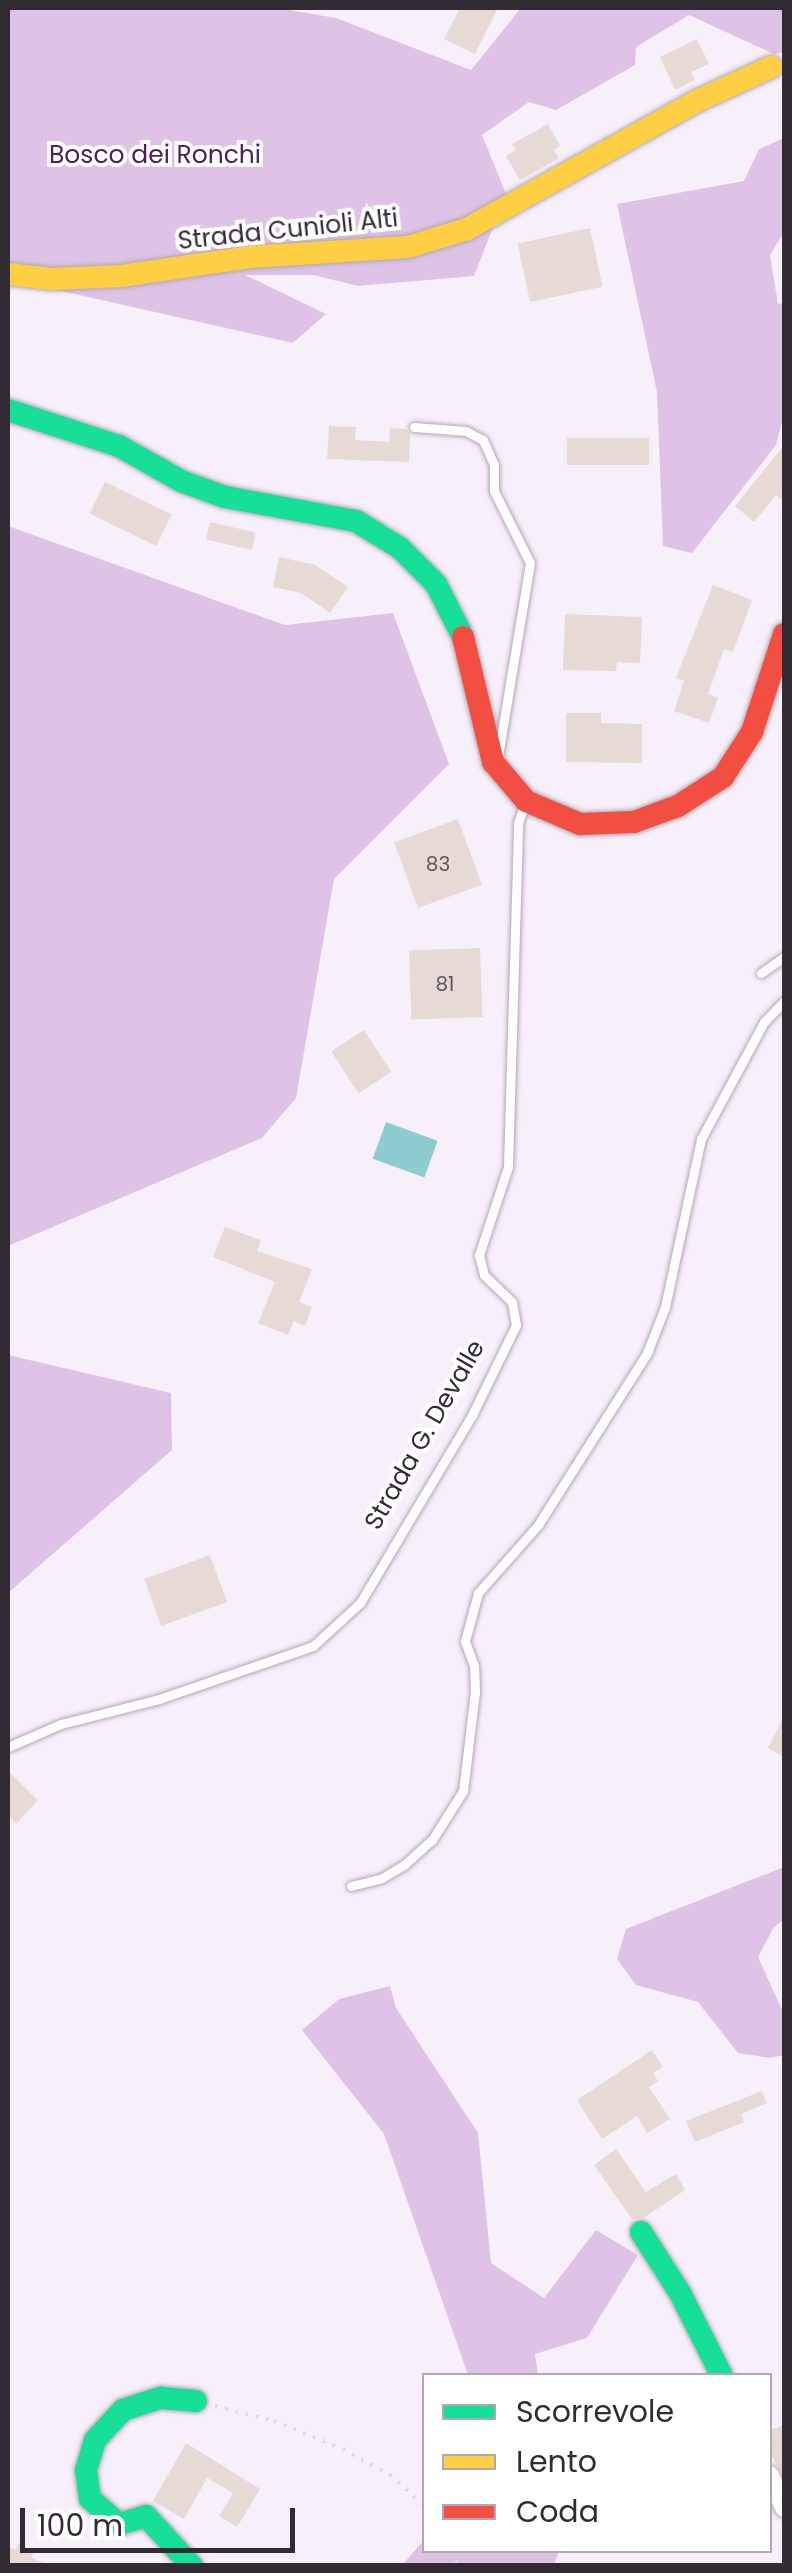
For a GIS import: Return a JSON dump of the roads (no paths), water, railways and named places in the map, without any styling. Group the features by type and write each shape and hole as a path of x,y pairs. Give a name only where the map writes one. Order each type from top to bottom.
{"street":[{"name":"Strada Cunioli Alti","path":"8,274 52,279 122,276 250,257 408,246 467,229 695,102 771,67"},
{"path":"8,410 119,446 181,481 226,498 356,521 400,548 436,584 461,628 492,762 526,801 580,824 634,822 693,796 723,777 752,732 784,634"},
{"path":"640,2232 680,2293 720,2373"},
{"path":"192,2566 146,2516 120,2524 90,2499 86,2470 95,2440 123,2410 161,2398 196,2400"},
{"path":"772,2480 784,2508"}],"lane":[{"path":"414,427 466,432 483,440 494,465 494,490 530,563 502,752 492,762"},
{"name":"Strada G. Devalle","path":"8,1747 61,1724 160,1699 313,1646 360,1603 472,1415 516,1325 512,1302 484,1274 479,1255 508,1167 518,823 526,801"},
{"path":"760,973 784,956"},
{"path":"352,1886 382,1878 405,1864 432,1840 463,1791 475,1692 474,1666 465,1640 478,1593 538,1525 647,1353 665,1306 701,1139 764,1022 784,1001"}],"water":[{"path":"386,1122 438,1141 424,1177 373,1159"}],"park label":[{"name":"Bosco dei Ronchi","path":"155,155"}]}
